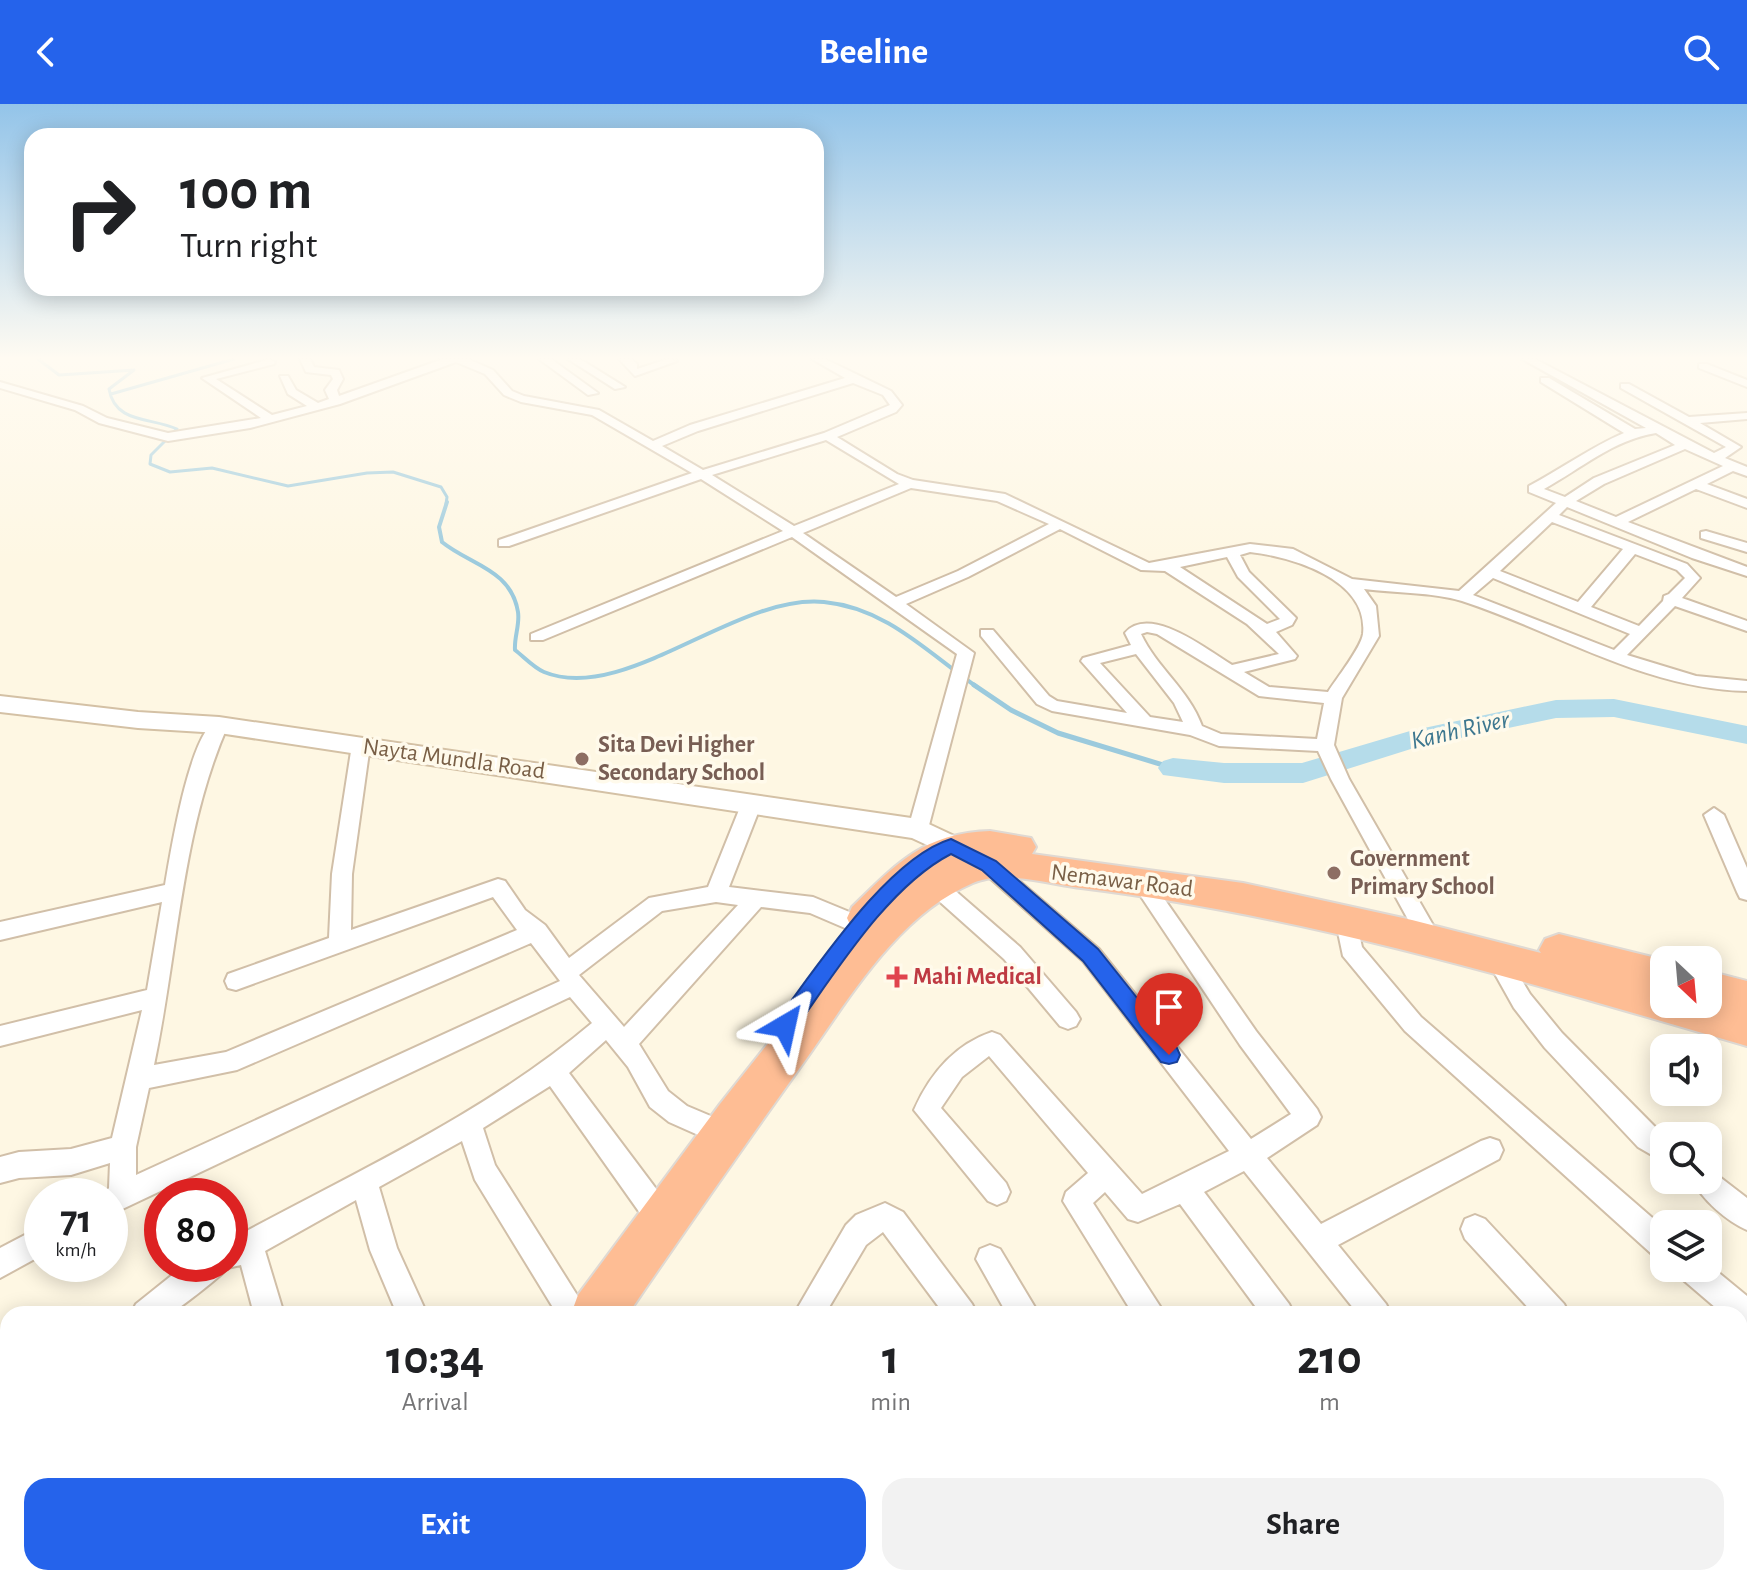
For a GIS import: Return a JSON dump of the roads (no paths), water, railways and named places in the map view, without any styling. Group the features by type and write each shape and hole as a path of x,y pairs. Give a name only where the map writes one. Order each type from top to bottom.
{"highway":[{"path":"935,837 997,843 1650,974"},
{"name":"Nemawar Road","path":"585,1306 924,860 935,837"},
{"name":"Nemawar Road","path":"869,929 963,872 989,866 1140,880 1346,918 1422,926 1497,958 1747,1028"},
{"path":"1722,992 1747,998"}],"main road":[{"name":"Nayta Mundla Road","path":"0,704 138,720 219,725 361,745 751,805 935,837"},
{"path":"935,837 989,866"}],"street":[{"path":"136,428 172,436 217,428"},
{"path":"622,428 792,531 966,653 953,693 935,837"},
{"path":"651,446 694,428"},
{"path":"504,543 702,474 847,428"},
{"path":"1625,428 1633,433"},
{"path":"1652,428 1747,472"},
{"path":"1703,428 1735,447 1728,454 1715,458"},
{"path":"1655,430 1633,433 1603,446 1578,465 1534,489 1747,572"},
{"path":"828,436 892,477 910,484 1000,497 1146,567 1168,566 1250,548 1288,552 1357,590 1454,594 1616,657 1690,681 1747,686"},
{"path":"1731,444 1747,442"},
{"path":"1454,594 1490,572 1564,503 1599,481 1685,445"},
{"path":"1615,523 1733,466"},
{"path":"1693,483 1747,504"},
{"path":"537,637 910,484"},
{"path":"1551,517 1692,574 1693,578 1669,599 1616,657"},
{"path":"896,603 991,561 1060,524"},
{"path":"1706,535 1747,548"},
{"path":"1581,609 1632,548"},
{"path":"1231,552 1243,574 1288,618 1286,622 1264,631"},
{"path":"1168,566 1264,631 1289,656 1227,671"},
{"path":"1490,572 1641,633"},
{"path":"1357,590 1368,606 1371,636 1333,698 1325,745 1340,779 1422,926"},
{"path":"1669,599 1747,626"},
{"path":"1194,730 1189,712 1164,675 1139,648 1133,633 1145,627 1154,628 1265,692 1333,698"},
{"path":"987,633 1043,700 1052,706 1194,730 1219,740 1325,745"},
{"path":"1139,648 1089,661 1145,722"},
{"path":"119,1178 136,1079 157,997 189,803 201,765 219,725"},
{"path":"340,943 342,874 361,745"},
{"path":"716,894 751,805"},
{"path":"1714,815 1747,892"},
{"path":"989,866 1091,955 1370,1306"},
{"path":"997,1192 927,1110 942,1082 964,1056 992,1042 1138,1209 1248,1155 1308,1117 1248,1038 1140,880"},
{"path":"236,981 498,887 524,923 537,931 570,978 637,1059 659,1099 678,1114 717,1131"},
{"path":"937,887 1012,953 1068,1019"},
{"path":"0,931 175,891"},
{"path":"128,1192 570,978 656,904 716,894 755,900 789,900 813,905 869,929"},
{"path":"248,1245 469,1123 617,1033 755,900"},
{"path":"1346,918 1351,950 1413,1024 1650,1234"},
{"path":"136,1079 228,1062 537,931"},
{"path":"1497,958 1512,990 1541,1027 1650,1137"},
{"path":"0,1036 157,997"},
{"path":"553,1071 657,1213"},
{"path":"469,1123 484,1171 574,1306"},
{"path":"0,1170 19,1165 71,1162 123,1147"},
{"path":"1318,1241 1490,1150"},
{"path":"1106,1174 1076,1201 1145,1306"},
{"path":"364,1182 384,1250 408,1306"},
{"path":"1185,1188 1273,1306"},
{"path":"1722,1194 1747,1216"},
{"path":"814,1306 856,1235 866,1225 885,1217 893,1222 956,1306"},
{"path":"1475,1229 1547,1306"},
{"path":"0,1264 24,1250"},
{"path":"990,1259 1019,1306"},
{"path":"248,1269 265,1306"},
{"path":"156,1306 186,1282"},
{"path":"1708,1282 1736,1306"}],"waterway":[{"path":"175,428 151,455 150,464 170,472 212,468 288,486 367,473 393,472 441,487 447,497 446,504"},
{"path":"447,502 439,527 442,542 488,570 507,586 518,612 515,650 544,672 575,678 609,674 645,662 755,614 790,604 824,602 847,606 887,623 977,687"},
{"path":"974,685 1011,710 1058,733 1173,768"},
{"name":"Kanh River","path":"1173,768 1224,773 1303,773 1410,740 1556,709 1614,708 1747,735"}],"place":[{"name":"Sita Devi Higher Secondary School","path":"582,759"},
{"name":"Government Primary School","path":"1334,873"},
{"name":"Mahi Medical","path":"897,977"}]}
